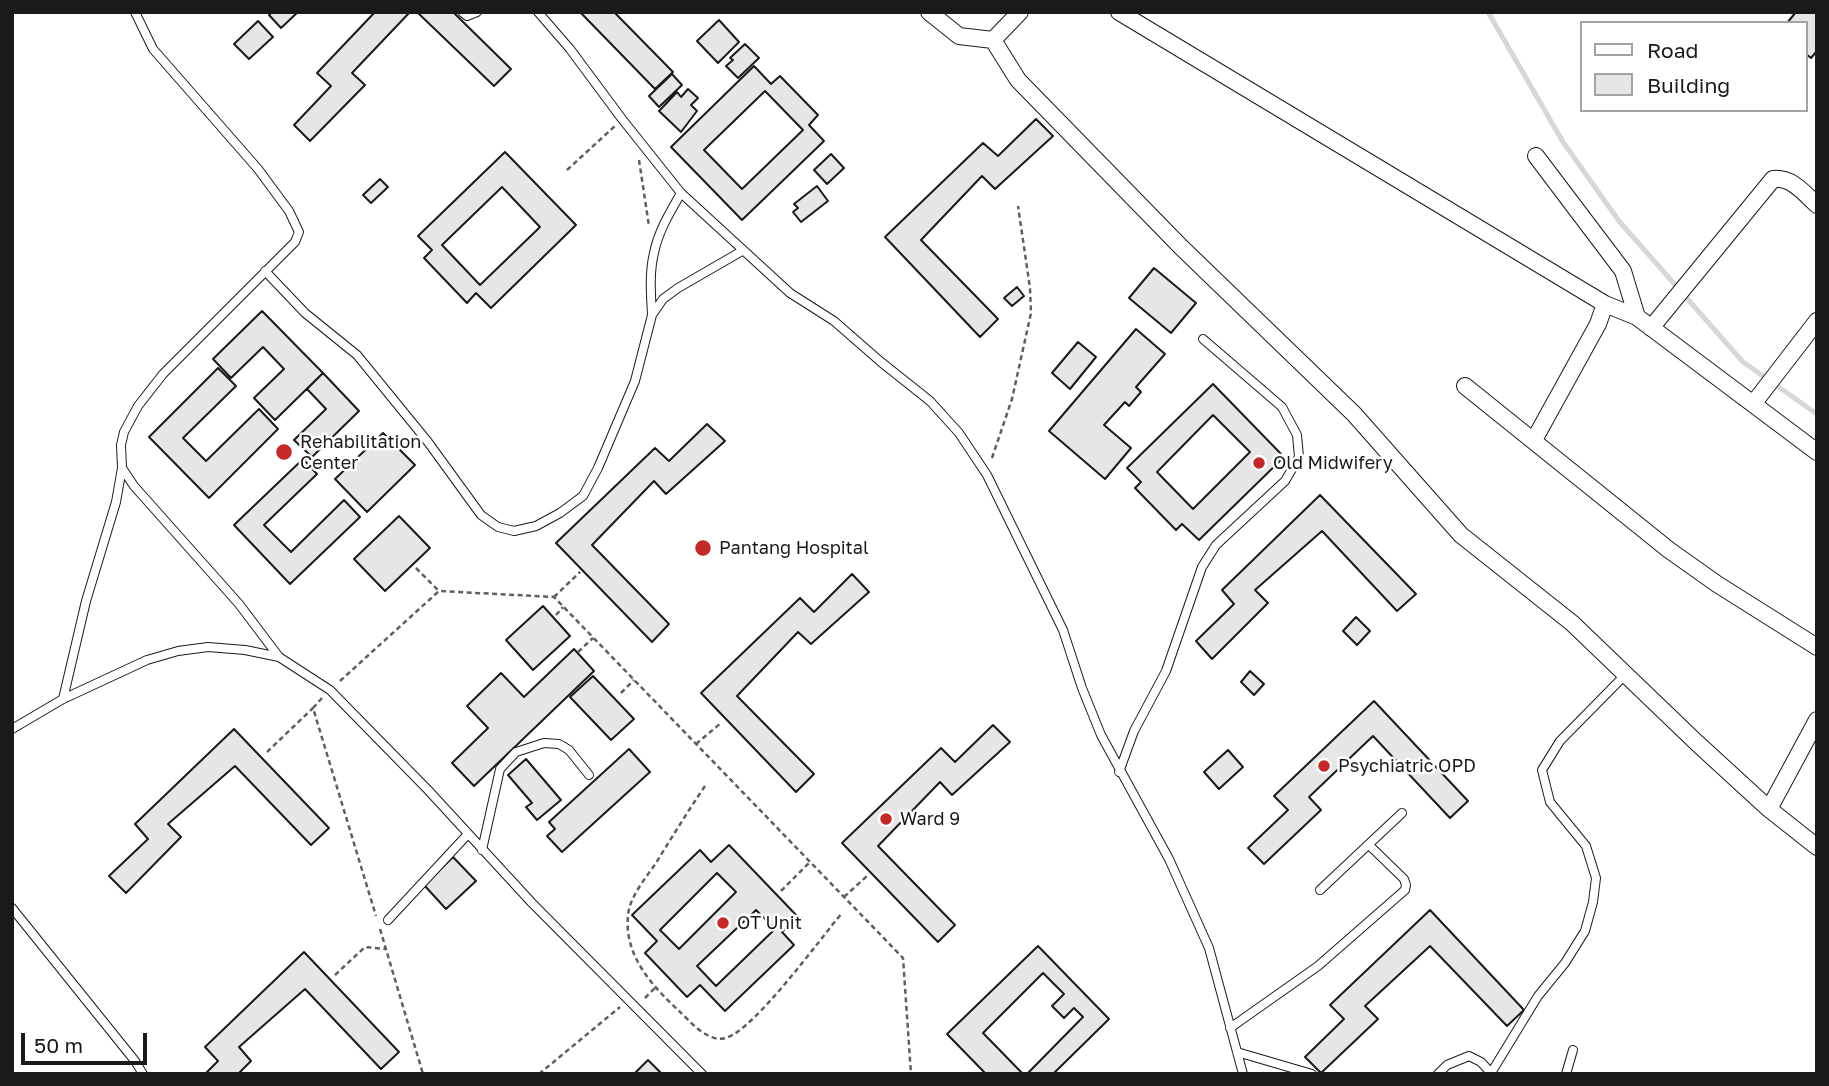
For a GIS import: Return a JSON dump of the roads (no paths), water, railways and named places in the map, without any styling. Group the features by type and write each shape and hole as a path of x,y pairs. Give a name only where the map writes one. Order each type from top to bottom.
{"street":[{"path":"929,12 959,36 993,40"},
{"path":"993,40 1020,12"},
{"path":"1119,12 1605,304 1637,317 1817,452"},
{"path":"993,40 1018,80 1181,247 1354,414 1461,535 1572,624 1769,809 1817,848"},
{"path":"1536,156 1623,271 1637,317"},
{"path":"1651,328 1773,179 1781,178 1793,183 1817,205"},
{"path":"1534,440 1598,324 1605,304"},
{"path":"1753,404 1817,321"},
{"path":"1465,386 1669,550 1717,584 1817,647"},
{"path":"1769,809 1817,720"}],"lane":[{"path":"64,699 86,601 116,502 122,468 121,445 124,432 138,406 163,374 295,242 299,232 289,211 257,169 153,49 135,12"},
{"path":"462,12 467,16 477,12"},
{"path":"538,12 570,49 681,193 790,293 834,321 930,401 959,433 987,475 1063,630 1101,735 1169,859 1209,948 1243,1074"},
{"path":"265,271 305,313 357,355 428,442 481,515 498,527 514,531 536,526 583,496 635,381 652,315 651,278 654,253 666,220 681,193"},
{"path":"652,315 663,299 677,288 742,251"},
{"path":"1119,772 1134,731 1166,671 1202,567 1216,545 1285,481 1299,457 1297,435 1282,407 1203,339"},
{"path":"122,468 134,486 239,604 279,657 330,690 532,903 702,1074"},
{"path":"12,729 64,699 147,660 178,651 208,648 244,650 279,657"},
{"path":"1438,1074 1447,1065 1469,1056 1481,1062 1491,1073 1538,996 1565,963 1585,931 1596,878 1586,846 1550,802 1542,770 1560,741 1626,673"},
{"path":"482,850 500,769 516,752 544,743 559,744 569,750 589,775"},
{"path":"1320,890 1402,813"},
{"path":"388,920 468,834"},
{"path":"1230,1028 1318,966 1405,890 1404,879 1369,845"},
{"path":"12,908 143,1074"},
{"path":"1566,1074 1573,1050"},
{"path":"1237,1052 1312,1074"}],"waterway":[{"path":"1488,12 1563,142 1619,221 1743,362 1817,414"}],"place":[{"name":"Rehabilitation Center","path":"284,452"},
{"name":"Old Midwifery","path":"1259,463"},
{"name":"Pantang Hospital","path":"703,548"},
{"name":"Psychiatric OPD","path":"1324,766"},
{"name":"Ward 9","path":"886,819"},
{"name":"OT Unit","path":"723,923"}]}
